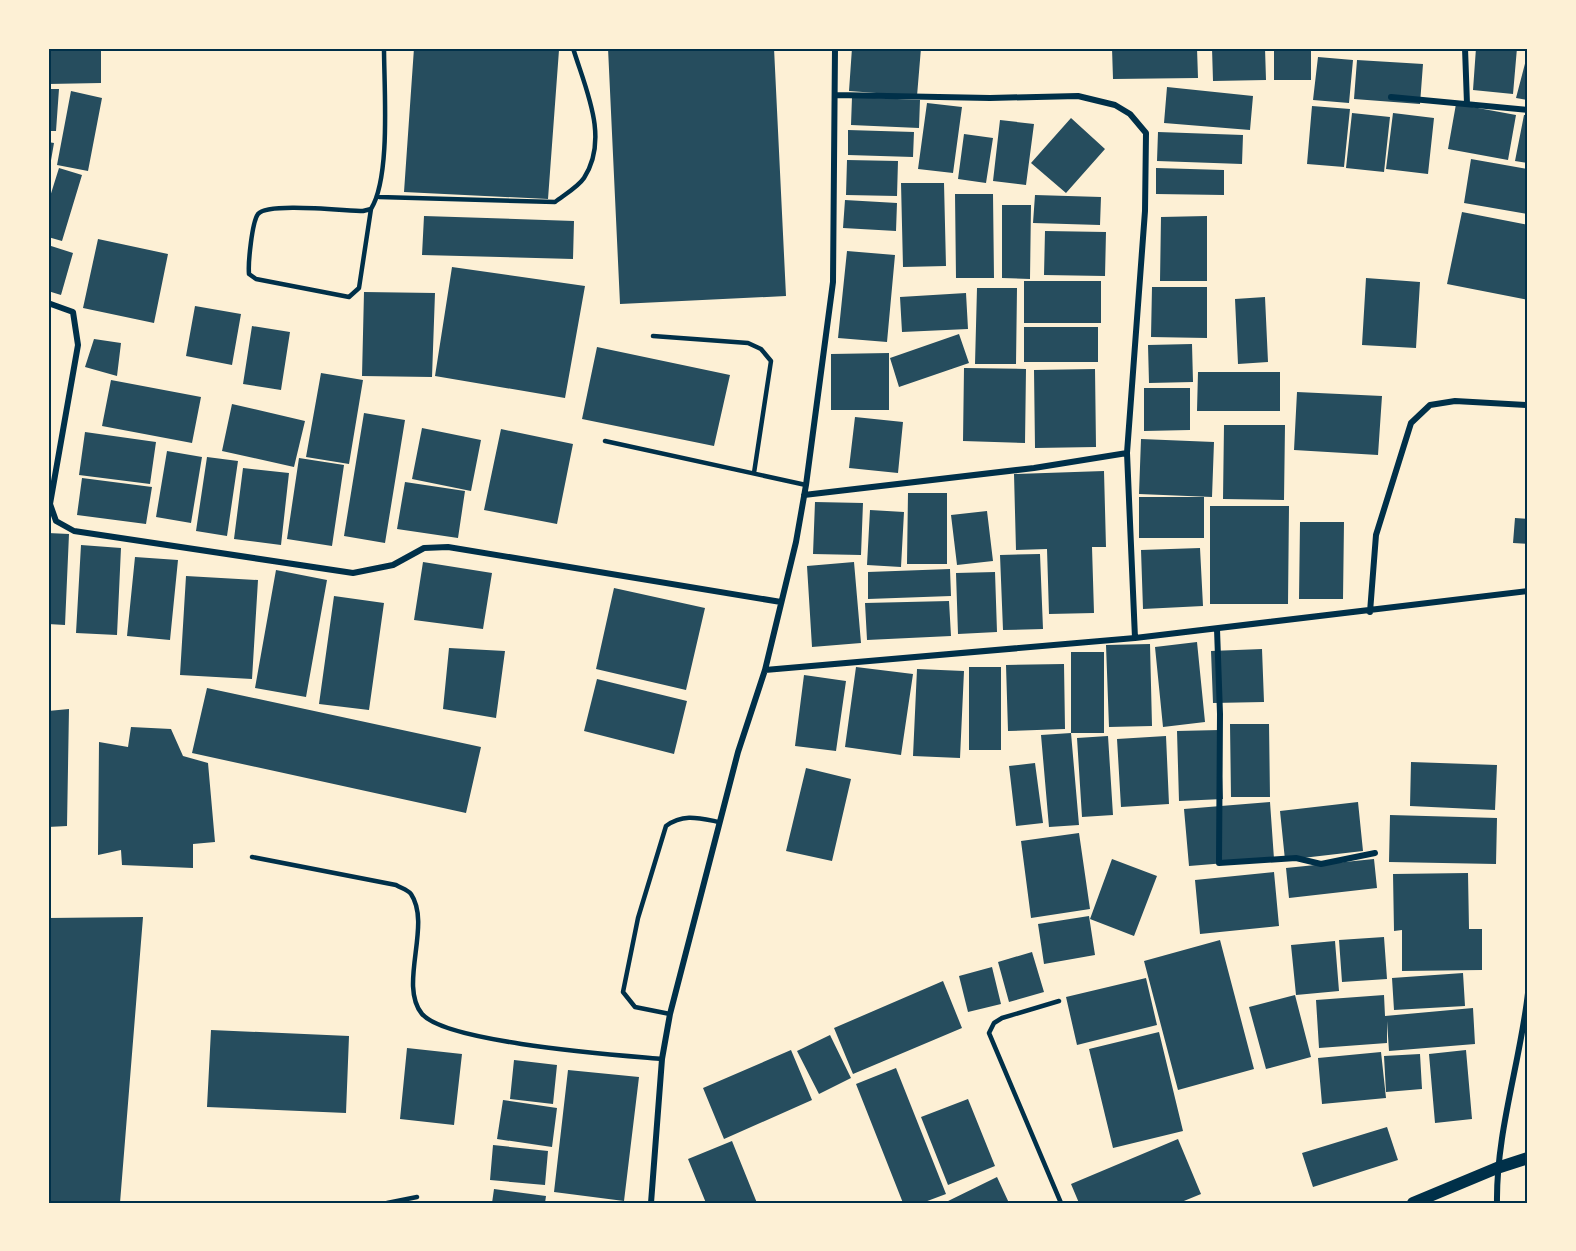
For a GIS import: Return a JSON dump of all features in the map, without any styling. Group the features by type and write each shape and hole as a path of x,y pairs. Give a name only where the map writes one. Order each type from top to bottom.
{"main road":[{"path":"1413,1203 1497,1167 1528,1158"}],"street":[{"path":"651,1203 662,1059 670,1014 738,752 765,670 806,484 833,282 835,48"},
{"path":"1465,48 1467,104"},
{"path":"836,95 990,98 1078,96 1115,105 1130,114 1146,133 1145,211 1127,453 1135,638"},
{"path":"1391,97 1528,110"},
{"path":"48,303 73,312 78,345 50,504 56,521 74,531 353,573 393,565 424,548 448,547 781,602"},
{"path":"1370,612 1376,535 1412,423 1430,405 1455,401 1528,405"},
{"path":"804,495 1034,468 1127,453"},
{"path":"765,670 1135,638 1370,612 1528,591"},
{"path":"1217,629 1220,714 1219,863 1287,858 1321,864 1375,852"},
{"path":"1497,1203 1497,1167 1523,1042 1528,993"}],"lane":[{"path":"371,209 363,212 283,208 264,210 258,215 255,226 249,274 256,279 349,297 359,288 371,209 379,197 383,161 384,48"},
{"path":"379,197 555,202 583,179 592,158 596,123 573,48"},
{"path":"653,336 748,343 767,354 771,361 754,473"},
{"path":"605,441 806,484"},
{"path":"670,1014 635,1006 622,992 638,918 666,826 676,818 690,817 719,822"},
{"path":"252,857 396,885 410,892 417,908 414,1000 423,1015 436,1024 517,1044 662,1059"},
{"path":"1059,1001 1002,1018 994,1023 989,1033 1061,1203"},
{"path":"387,1203 417,1197"}],"building":[{"path":"48,48 101,48 101,83 48,84"},
{"path":"414,48 559,50 548,199 404,192"},
{"path":"608,48 774,48 786,296 620,304"},
{"path":"852,48 921,48 917,96 849,91"},
{"path":"1112,48 1197,48 1198,78 1113,79"},
{"path":"1212,48 1265,48 1266,80 1213,81"},
{"path":"1274,48 1311,48 1311,80 1274,80"},
{"path":"1476,48 1517,48 1513,94 1473,90"},
{"path":"1528,52 1528,100 1516,98"},
{"path":"1318,57 1353,60 1349,103 1313,100"},
{"path":"1357,60 1423,64 1420,104 1354,99"},
{"path":"1167,87 1253,96 1250,130 1164,123"},
{"path":"48,89 59,89 56,131 48,131"},
{"path":"71,91 102,98 88,171 57,165"},
{"path":"852,97 920,100 919,128 851,125"},
{"path":"927,103 962,107 953,173 918,169"},
{"path":"1456,104 1516,115 1508,160 1448,149"},
{"path":"1312,106 1350,109 1344,167 1307,164"},
{"path":"1352,113 1390,117 1384,172 1346,168"},
{"path":"1393,113 1434,118 1428,174 1386,169"},
{"path":"1524,115 1528,115 1528,163 1515,161"},
{"path":"1071,118 1105,149 1066,193 1031,163"},
{"path":"1000,120 1034,124 1026,185 993,181"},
{"path":"848,130 914,132 913,157 848,155"},
{"path":"1158,132 1243,135 1242,164 1157,161"},
{"path":"964,134 993,138 986,183 958,179"},
{"path":"48,142 54,143 49,172 48,172"},
{"path":"1471,159 1528,169 1528,214 1464,203"},
{"path":"847,160 898,161 897,196 846,195"},
{"path":"59,168 82,175 62,241 48,237 48,203"},
{"path":"1156,168 1224,170 1224,195 1156,194"},
{"path":"901,183 944,183 946,266 903,267"},
{"path":"955,194 993,194 994,278 956,278"},
{"path":"1035,195 1101,197 1100,225 1033,223"},
{"path":"845,200 897,203 896,231 843,228"},
{"path":"1002,205 1031,205 1030,279 1002,278"},
{"path":"1462,212 1528,225 1528,300 1447,284"},
{"path":"424,216 574,221 573,259 422,255"},
{"path":"1207,216 1207,281 1160,281 1161,217"},
{"path":"1045,231 1106,232 1105,276 1044,275"},
{"path":"98,239 168,254 154,323 83,308"},
{"path":"48,245 73,253 61,295 48,291"},
{"path":"847,251 895,255 887,342 838,338"},
{"path":"452,267 585,286 565,398 435,376"},
{"path":"1366,278 1420,282 1416,348 1362,345"},
{"path":"1024,281 1101,281 1101,323 1024,323"},
{"path":"1152,287 1207,287 1207,338 1151,337"},
{"path":"977,288 1017,288 1016,364 975,364"},
{"path":"364,292 435,293 432,377 362,376"},
{"path":"966,293 968,329 902,332 900,297"},
{"path":"1265,297 1268,362 1238,364 1235,299"},
{"path":"195,306 241,314 232,365 186,356"},
{"path":"252,326 290,332 281,390 243,384"},
{"path":"1024,327 1098,327 1098,362 1024,362"},
{"path":"959,334 969,363 899,387 890,358"},
{"path":"94,339 121,343 117,376 85,367"},
{"path":"1192,344 1193,382 1149,383 1148,345"},
{"path":"597,347 730,375 714,446 582,419"},
{"path":"889,353 889,410 831,410 831,354"},
{"path":"964,368 1026,369 1025,443 963,441"},
{"path":"1095,369 1096,447 1035,448 1034,370"},
{"path":"1198,372 1280,372 1280,411 1197,411"},
{"path":"321,373 363,380 349,464 306,457"},
{"path":"111,380 201,397 192,443 102,426"},
{"path":"1144,388 1190,388 1190,430 1144,431"},
{"path":"1297,392 1382,396 1378,455 1294,450"},
{"path":"232,404 305,421 294,467 222,451"},
{"path":"364,413 405,420 385,543 344,536"},
{"path":"855,417 903,422 898,473 849,468"},
{"path":"1224,425 1285,425 1284,500 1223,499"},
{"path":"422,428 481,440 471,491 412,479"},
{"path":"501,429 573,444 557,524 484,510"},
{"path":"85,432 156,442 150,484 79,475"},
{"path":"1141,439 1214,442 1212,497 1139,494"},
{"path":"167,451 202,457 191,523 156,517"},
{"path":"207,457 238,461 227,536 196,531"},
{"path":"299,458 344,465 332,546 287,539"},
{"path":"243,468 289,473 281,545 234,539"},
{"path":"1104,471 1106,547 1092,547 1094,613 1049,614 1047,549 1016,550 1014,474"},
{"path":"82,478 152,487 146,524 77,515"},
{"path":"405,482 465,491 458,538 397,529"},
{"path":"908,493 947,493 947,564 907,564"},
{"path":"1139,497 1204,497 1204,538 1139,538"},
{"path":"815,502 863,503 861,555 813,554"},
{"path":"1210,506 1289,506 1288,604 1210,604"},
{"path":"870,510 904,512 901,567 867,565"},
{"path":"987,511 993,561 957,565 951,515"},
{"path":"1515,518 1528,519 1528,544 1513,543"},
{"path":"1300,522 1344,522 1343,599 1299,599"},
{"path":"48,533 69,534 65,625 48,624"},
{"path":"81,545 121,548 117,635 76,633"},
{"path":"1200,548 1203,606 1143,609 1141,550"},
{"path":"1040,554 1043,629 1003,630 1000,555"},
{"path":"135,557 178,560 170,640 127,636"},
{"path":"423,562 492,573 483,629 414,620"},
{"path":"854,562 861,643 812,647 807,566"},
{"path":"950,569 951,596 868,599 868,572"},
{"path":"276,570 327,580 306,697 255,688"},
{"path":"995,572 997,632 958,634 956,573"},
{"path":"186,576 258,580 252,679 180,675"},
{"path":"614,588 705,608 686,690 596,669"},
{"path":"334,596 384,603 369,710 319,704"},
{"path":"949,601 951,636 867,640 865,603"},
{"path":"1197,642 1205,722 1163,727 1155,647"},
{"path":"1150,644 1152,726 1109,727 1106,645"},
{"path":"449,648 505,651 496,718 443,709"},
{"path":"1262,649 1264,702 1213,703 1211,651"},
{"path":"1071,652 1104,652 1104,733 1071,733"},
{"path":"1064,664 1065,729 1008,731 1006,665"},
{"path":"856,667 913,674 901,755 845,747"},
{"path":"969,667 1001,667 1001,750 969,750"},
{"path":"917,669 964,671 960,758 913,756"},
{"path":"804,675 846,681 836,751 795,746"},
{"path":"597,679 687,701 674,754 584,731"},
{"path":"207,688 481,747 466,813 192,753"},
{"path":"69,709 67,826 48,827 48,711"},
{"path":"1230,724 1269,724 1270,797 1231,797"},
{"path":"131,727 171,729 183,756 208,763 215,842 193,844 193,868 122,865 121,850 98,855 99,742 128,747"},
{"path":"1220,730 1223,799 1179,801 1177,731"},
{"path":"1071,733 1079,825 1049,827 1041,735"},
{"path":"1108,736 1113,815 1082,817 1077,738"},
{"path":"1166,736 1169,804 1121,807 1117,739"},
{"path":"1411,762 1497,765 1495,810 1410,806"},
{"path":"1035,763 1043,823 1016,826 1009,766"},
{"path":"806,768 851,779 832,861 786,851"},
{"path":"1270,802 1274,859 1189,866 1184,809"},
{"path":"1358,802 1363,851 1285,860 1280,811"},
{"path":"1390,815 1497,818 1496,864 1389,862"},
{"path":"1079,833 1090,909 1031,918 1021,841"},
{"path":"1112,859 1157,876 1134,936 1090,919"},
{"path":"1374,859 1377,888 1289,898 1286,868"},
{"path":"1274,872 1279,926 1200,934 1195,880"},
{"path":"1468,873 1469,929 1482,929 1482,970 1402,971 1402,930 1394,931 1393,874"},
{"path":"1089,916 1095,955 1044,964 1038,924"},
{"path":"143,917 120,1203 48,1203 48,918"},
{"path":"1384,937 1387,979 1342,982 1339,940"},
{"path":"1220,940 1254,1069 1178,1090 1144,961"},
{"path":"1335,941 1339,991 1296,995 1291,945"},
{"path":"1032,952 1044,992 1009,1002 998,962"},
{"path":"992,967 1001,1004 968,1012 959,976"},
{"path":"1463,973 1465,1006 1394,1010 1392,978"},
{"path":"1146,978 1157,1025 1077,1045 1066,997"},
{"path":"943,981 962,1028 853,1074 834,1028"},
{"path":"1295,995 1311,1057 1266,1069 1249,1007"},
{"path":"1384,995 1385,1016 1473,1008 1475,1044 1389,1051 1387,1021 1387,1043 1319,1048 1316,1000"},
{"path":"211,1030 349,1036 346,1113 207,1107"},
{"path":"1159,1032 1183,1131 1113,1148 1089,1049"},
{"path":"830,1035 851,1078 819,1094 797,1051"},
{"path":"407,1048 462,1054 454,1125 400,1119"},
{"path":"791,1050 812,1100 724,1139 703,1088"},
{"path":"1466,1050 1472,1119 1435,1123 1429,1054"},
{"path":"1381,1052 1386,1098 1322,1104 1318,1058"},
{"path":"1420,1054 1422,1089 1386,1092 1384,1056"},
{"path":"514,1060 557,1065 553,1104 510,1099"},
{"path":"896,1068 946,1194 922,1203 903,1203 856,1084"},
{"path":"568,1070 639,1077 624,1201 554,1192"},
{"path":"968,1099 995,1166 948,1185 921,1117"},
{"path":"503,1100 557,1108 552,1147 497,1139"},
{"path":"1387,1127 1398,1160 1313,1187 1302,1153"},
{"path":"1178,1139 1201,1194 1179,1203 1079,1203 1071,1184"},
{"path":"732,1141 757,1203 706,1203 688,1159"},
{"path":"493,1145 548,1151 545,1185 490,1180"},
{"path":"997,1177 1009,1203 944,1203"},
{"path":"494,1189 546,1196 545,1203 492,1203"}]}
